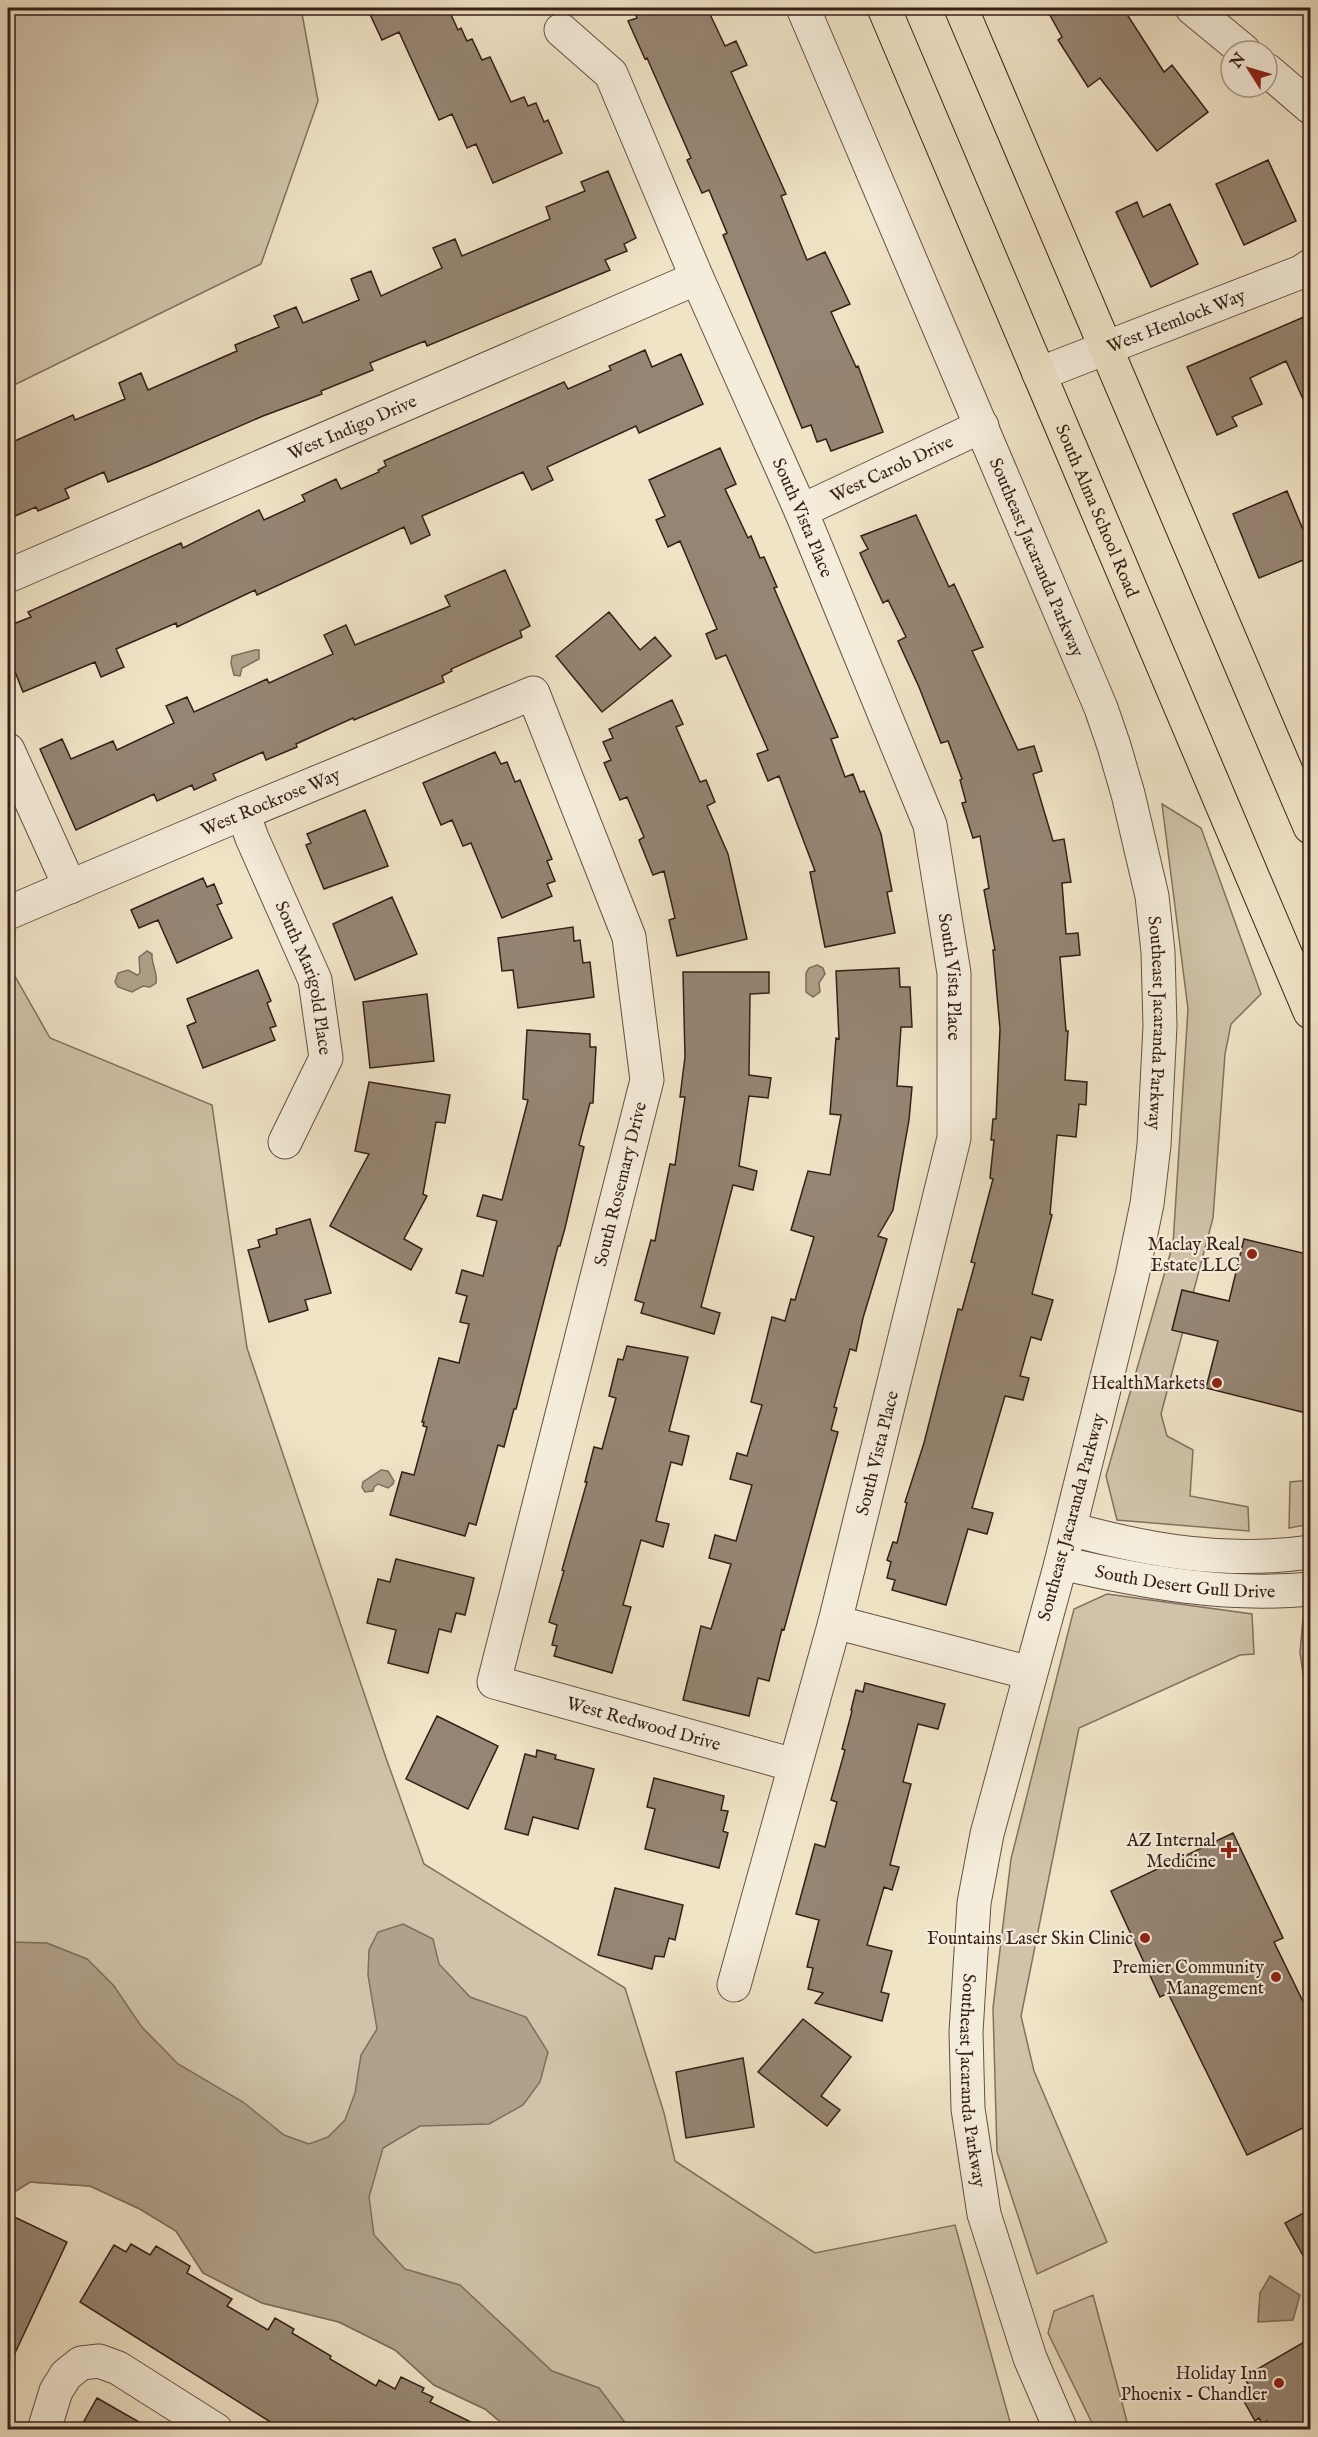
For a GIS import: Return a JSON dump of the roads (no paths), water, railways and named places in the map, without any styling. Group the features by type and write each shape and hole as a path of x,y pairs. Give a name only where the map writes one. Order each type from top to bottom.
{"main road":[{"name":"South Alma School Road","path":"884,8 1311,1012"},
{"path":"961,8 1311,827"}],"street":[{"name":"Southeast Jacaranda Parkway","path":"803,8 1096,698 1114,746 1152,896 1158,952 1160,1026 1158,1086 1147,1204 1132,1276 1070,1528 987,1834 974,1903 966,2032 968,2109 974,2161 987,2223 1030,2358 1061,2430"},
{"path":"1192,8 1229,39"},
{"name":"South Vista Place","path":"561,30 611,74 697,278 801,511 930,825 954,973 954,1138 835,1622 734,1985"},
{"path":"1279,80 1311,107"},
{"name":"West Hemlock Way","path":"1039,374 1301,272 1311,266"},
{"name":"West Indigo Drive","path":"8,576 697,278"},
{"name":"West Carob Drive","path":"801,511 982,426"},
{"name":"West Rockrose Way","path":"8,914 243,813 533,693"},
{"name":"South Rosemary Drive","path":"494,1682 647,1080 629,937 533,693"},
{"path":"8,750 70,887"},
{"name":"South Marigold Place","path":"243,813 315,981 326,1058 285,1142"},
{"name":"South Desert Gull Drive","path":"1070,1528 1123,1543 1168,1552 1233,1557 1276,1557 1311,1552"},
{"name":"South Desert Gull Drive","path":"1061,1563 1148,1582 1180,1586 1276,1592 1311,1589"},
{"path":"835,1622 1030,1673"},
{"name":"West Redwood Drive","path":"494,1682 794,1765"},
{"path":"44,2430 56,2391 66,2375 81,2363 99,2361 118,2368 216,2430"}],"place":[{"name":"Maclay Real Estate LLC","path":"1252,1254"},
{"name":"HealthMarkets","path":"1217,1383"},
{"name":"AZ Internal Medicine","path":"1229,1850"},
{"name":"Fountains Laser Skin Clinic","path":"1145,1938"},
{"name":"Premier Community Management","path":"1276,1977"},
{"name":"Holiday Inn Phoenix - Chandler","path":"1279,2383"}]}
